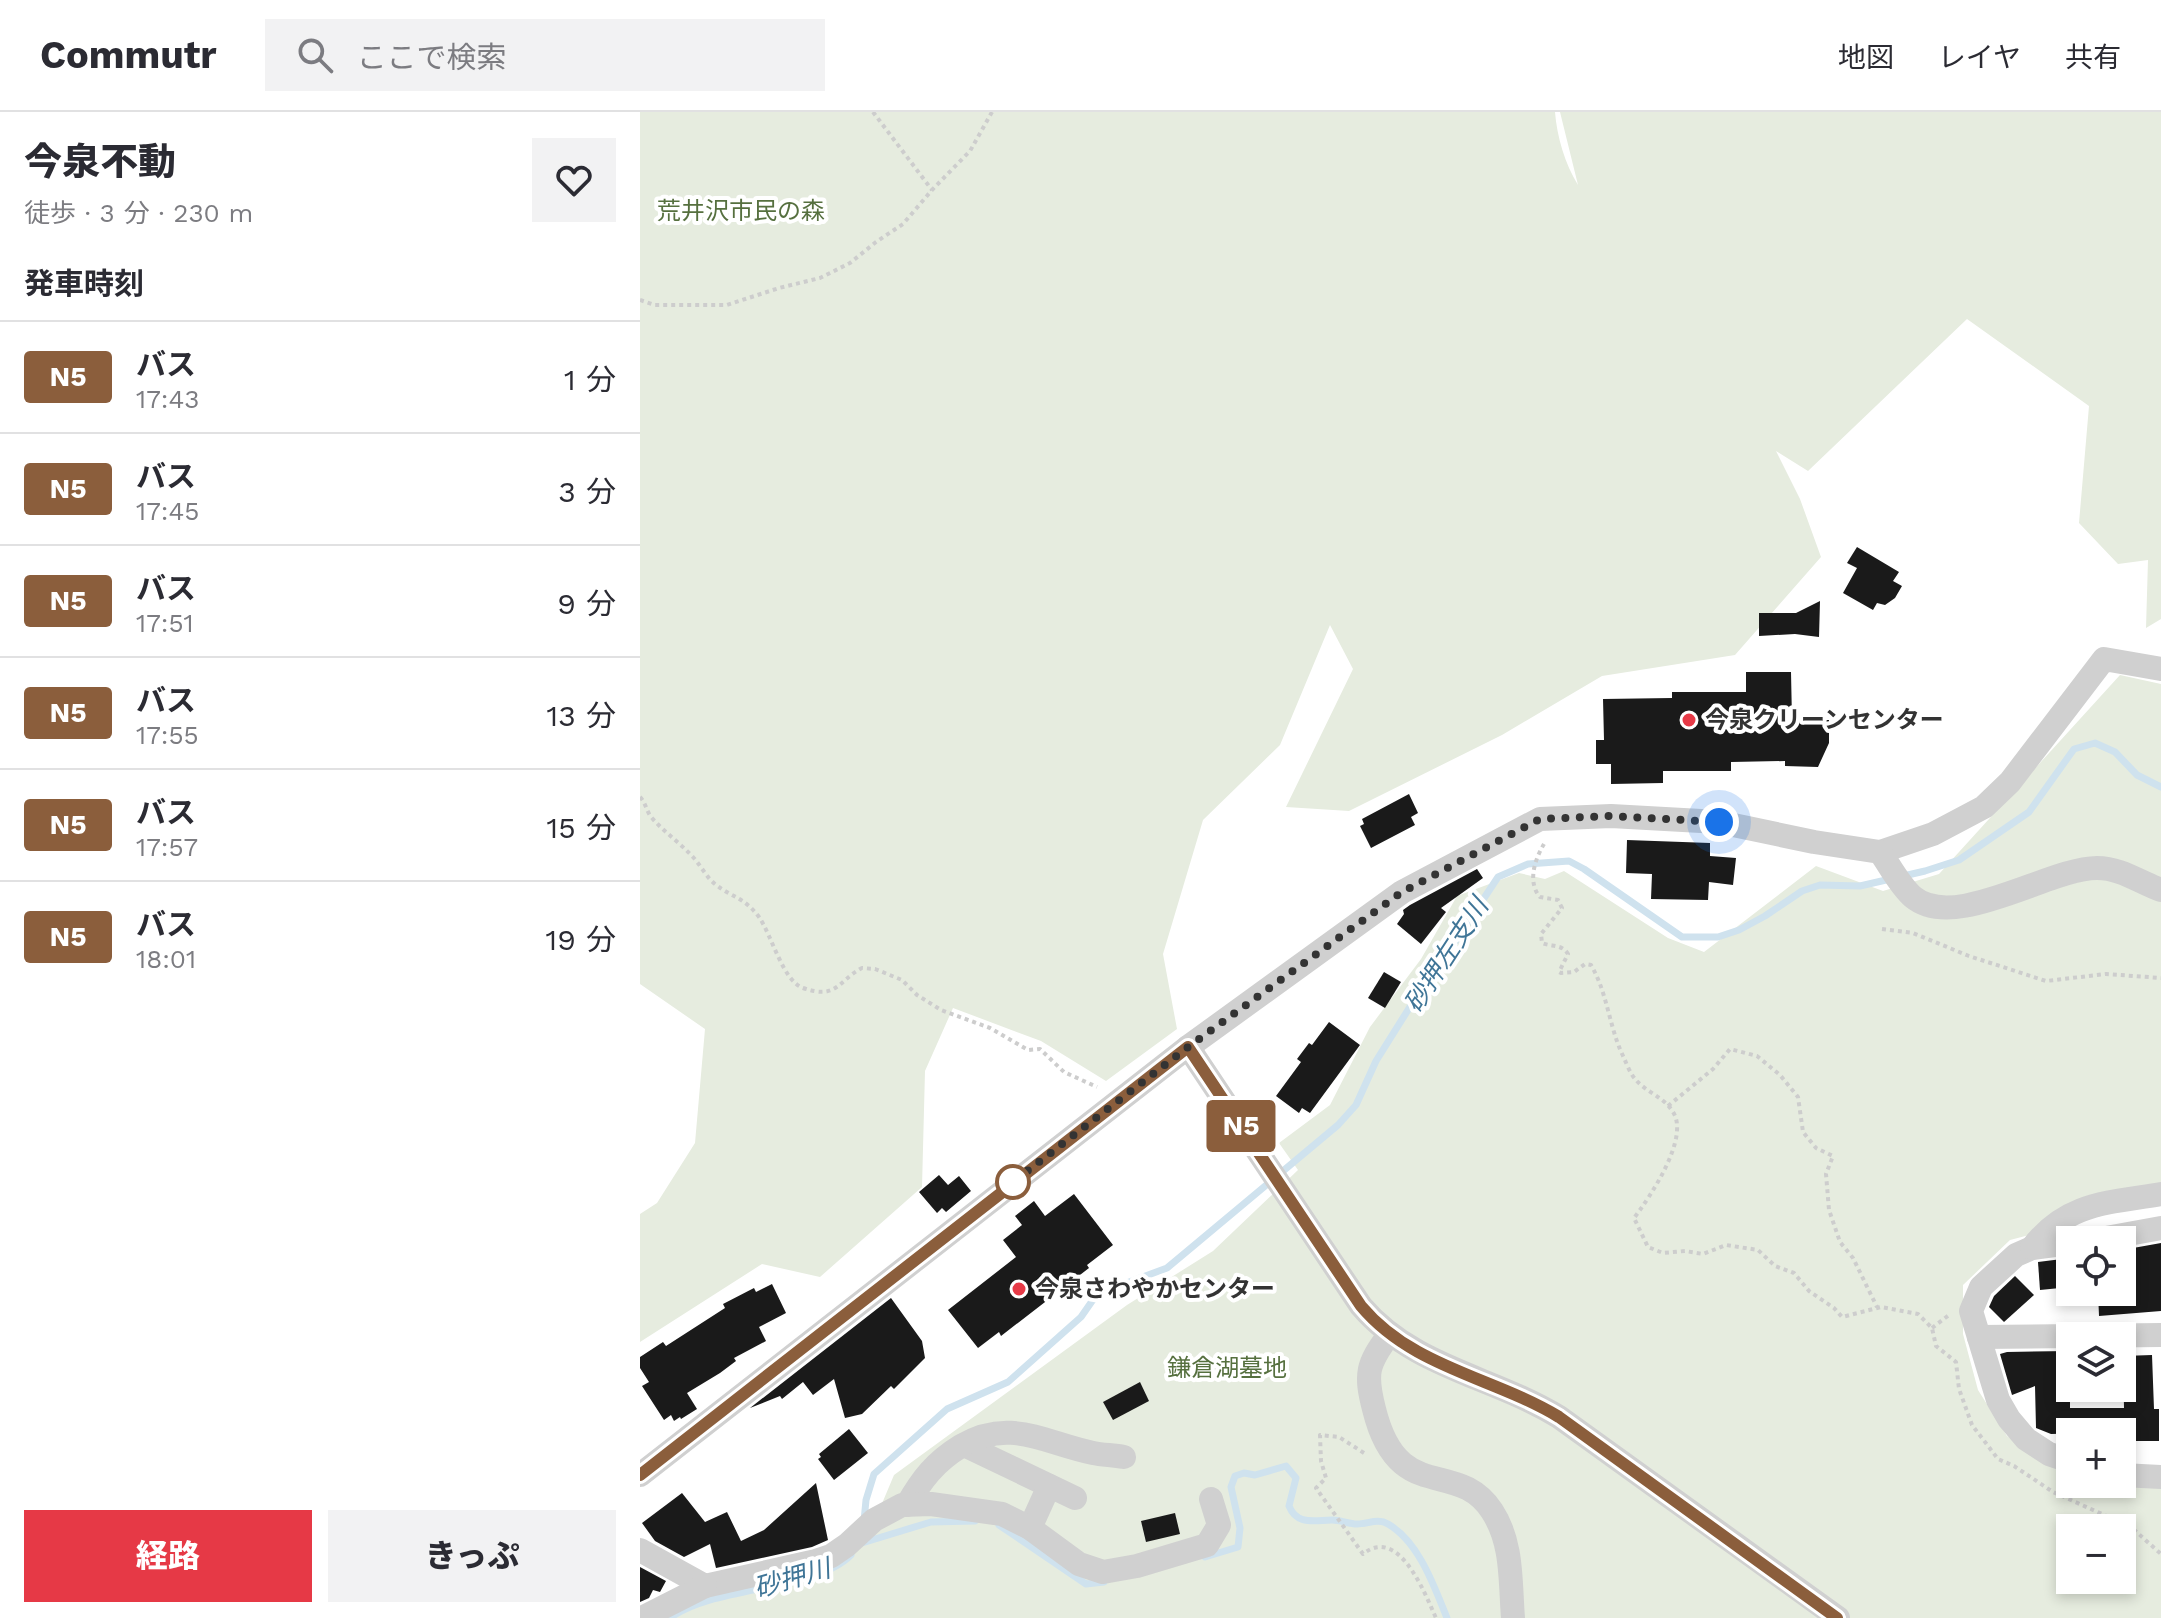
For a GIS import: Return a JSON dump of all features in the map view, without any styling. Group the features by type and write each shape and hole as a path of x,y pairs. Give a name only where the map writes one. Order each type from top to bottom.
{"street":[{"path":"640,1475 1188,1047 1402,892 1540,819 1611,816 1719,822 1880,852 1933,834 1984,807 2010,782 2104,659 2161,669"},
{"path":"1880,852 1913,897 1927,904 1945,907 1975,904 2096,868 2123,872 2161,890"},
{"path":"1188,1047 1361,1306 1389,1335 1423,1356 1536,1403 1559,1417 1838,1618"},
{"path":"2032,1248 2044,1233 2068,1214 2104,1202 2161,1194"},
{"path":"2136,1233 2161,1228"},
{"path":"2056,1245 2032,1248 2016,1255 1976,1295 1971,1311 1998,1400 2009,1419 2026,1439 2056,1456"},
{"path":"1389,1335 1373,1356 1368,1372 1379,1429 1387,1448 1401,1464 1420,1476 1465,1488 1491,1510 1507,1541 1513,1618"},
{"path":"1979,1337 2161,1335"},
{"path":"907,1505 922,1478 979,1435 1009,1431 1091,1453 1124,1457"},
{"path":"964,1445 1075,1498"},
{"path":"2136,1476 2161,1477"},
{"path":"1030,1528 1049,1486"},
{"path":"642,1618 705,1586 831,1556 874,1520 907,1505 931,1504 1002,1514 1030,1528 1079,1564 1103,1572 1137,1566 1207,1545 1219,1525 1211,1499"},
{"path":"640,1550 705,1586"}],"path":[{"path":"873,112 932,190"},
{"path":"640,300 655,305 727,305 820,278 850,263 903,224 970,151 992,112"},
{"path":"640,797 650,816 692,856 715,884 741,898 757,914 774,942 781,966 796,985 831,991 862,968 875,969 902,980 917,995 941,1010 990,1028 1028,1050 1040,1049 1064,1072 1121,1099"},
{"path":"1565,818 1543,846 1533,879 1535,892 1540,897 1561,903 1560,914 1541,934 1542,943 1557,945 1567,951 1561,973 1574,972 1585,964 1591,965 1608,1006 1613,1034 1633,1078 1668,1106 1678,1124 1671,1153 1660,1178 1634,1218 1648,1247 1663,1253 1685,1251 1703,1254 1721,1245 1758,1250 1775,1266 1794,1273 1809,1291 1842,1317 1877,1307 1918,1314 1932,1328 1936,1346 1956,1362 1959,1389 1972,1425 1998,1459 2053,1492 2131,1527 2161,1554"},
{"path":"1882,929 1913,933 1969,956 2046,981 2106,974 2161,978"},
{"path":"1668,1106 1713,1069 1730,1049 1757,1056 1780,1075 1798,1097 1803,1132 1816,1148 1833,1156 1826,1174 1829,1210 1840,1242 1853,1258 1877,1307"},
{"path":"1373,1461 1339,1437 1320,1435 1318,1441 1326,1478 1316,1488 1363,1554 1371,1548 1381,1548 1407,1560 1436,1618"}],"green space":[{"name":"荒井沢市民の森","path":"640,112 1555,112 1562,150 1578,185 1560,112 2161,112 2161,619 2146,628 2148,560 2118,564 2079,523 2089,406 1967,319 1808,471 1776,451 1800,499 1821,557 1735,655 1602,676 1502,735 1349,811 1286,807 1353,669 1330,625 1280,745 1203,820 1163,954 1177,1029 1106,1081 1041,1041 953,1008 925,1071 922,1187 820,1277 762,1264 640,1342 640,1214 657,1203 695,1143 705,1029 640,984"},
{"name":"鎌倉湖墓地","path":"2120,675 2161,684 2161,1200 2010,1240 1963,1285 1963,1334 1978,1390 2007,1436 2056,1466 2056,1498 2136,1498 2136,1485 2161,1486 2161,1618 645,1618 865,1544 894,1475 1127,1305 1213,1251 1298,1170 1279,1143 1330,1105 1370,1027 1421,959 1457,896 1519,873 1545,879 1564,871 1668,938 1704,952 1816,866 1883,891 1939,874"}],"building":[{"path":"1857,547 1899,572 1893,581 1902,586 1895,598 1885,605 1877,603 1873,610 1843,593 1857,568 1847,563"},
{"path":"1820,601 1819,637 1795,634 1759,636 1759,613 1796,613"},
{"name":"今泉クリーンセンター","path":"1746,672 1791,672 1792,720 1829,720 1829,743 1818,767 1785,766 1785,761 1731,762 1731,771 1663,771 1663,783 1611,784 1611,764 1596,764 1596,740 1604,740 1603,699 1672,698 1672,692 1746,692"},
{"path":"1409,794 1418,813 1411,817 1415,825 1371,848 1360,826 1364,824 1362,819"},
{"path":"1627,840 1710,843 1710,856 1736,858 1733,885 1709,882 1708,900 1651,899 1652,874 1626,873"},
{"path":"1477,869 1483,878 1441,908 1446,912 1421,944 1397,924 1404,914 1403,910 1410,905"},
{"path":"1384,972 1401,982 1385,1008 1368,998"},
{"path":"1329,1022 1360,1045 1310,1113 1302,1108 1299,1113 1276,1096 1301,1062 1297,1059"},
{"path":"939,1175 948,1185 959,1176 971,1191 946,1212 942,1208 937,1213 919,1192"},
{"name":"今泉さわやかセンター","path":"1074,1194 1113,1245 1087,1265 1089,1268 1001,1336 999,1332 978,1348 948,1310 1016,1257 1003,1240 1022,1225 1015,1216 1034,1201 1045,1216"},
{"path":"2161,1243 2161,1311 2099,1316 2099,1306 2136,1306 2136,1247"},
{"path":"2056,1260 2056,1288 2040,1290 2038,1262"},
{"path":"2015,1276 2034,1295 2004,1322 1989,1307 1994,1296"},
{"path":"772,1284 786,1313 759,1327 766,1341 734,1358 736,1361 720,1373 687,1393 697,1409 681,1419 674,1421 671,1415 664,1420 642,1386 649,1382 640,1368 640,1357 663,1342 666,1346 725,1308 723,1304 754,1288 756,1292"},
{"path":"891,1298 922,1341 925,1358 894,1389 891,1386 862,1414 845,1418 834,1379 813,1395 803,1382 782,1399 780,1396 750,1408"},
{"path":"2056,1351 2056,1402 2070,1402 2070,1408 2124,1408 2124,1402 2136,1402 2136,1356 2152,1355 2154,1409 2159,1409 2159,1441 2136,1441 2136,1418 2056,1418 2056,1434 2036,1428 2035,1386 2012,1395 2000,1354"},
{"path":"1140,1382 1149,1401 1113,1420 1103,1402"},
{"path":"849,1429 868,1453 834,1480 818,1459 821,1457 819,1454"},
{"path":"816,1483 828,1540 812,1547 716,1568 710,1544 684,1557 655,1541 642,1523 682,1493 705,1522 727,1512 741,1541 764,1530"},
{"path":"1175,1513 1180,1534 1146,1542 1141,1521"},
{"path":"640,1567 666,1581 660,1592 653,1590 649,1598 640,1602"}],"waterway":[{"name":"砂押左支川","path":"864,1521 866,1500 874,1474 947,1409 1008,1382 1081,1317 1097,1294 1167,1268 1338,1125 1356,1105 1376,1061 1498,877 1528,864 1569,861 1682,937 1718,937 1739,930 1802,891 1820,885 1860,886 1959,860 2029,812 2074,749 2095,743 2115,752 2137,775 2161,787"},
{"path":"1205,1557 1238,1547 1240,1528 1231,1487 1235,1476 1244,1473 1255,1475 1286,1466 1296,1478 1289,1506 1297,1517 1354,1524 1380,1521 1399,1532 1417,1553 1447,1618"},
{"path":"862,1543 931,1522 975,1521"},
{"path":"999,1525 1086,1584 1104,1582"},
{"name":"砂押川","path":"670,1618 712,1599 813,1576 851,1555"}],"bus line":[{"name":"N5","path":"640,1475 1188,1047 1361,1306 1389,1335 1423,1356 1536,1403 1559,1417 1837,1618"}],"place":[{"name":"今泉クリーンセンター","path":"1689,720"},
{"name":"今泉さわやかセンター","path":"1019,1289"}],"route":[{"path":"1013,1182 1009,1185 1188,1047 1402,892 1540,819 1611,816 1719,822"}]}
